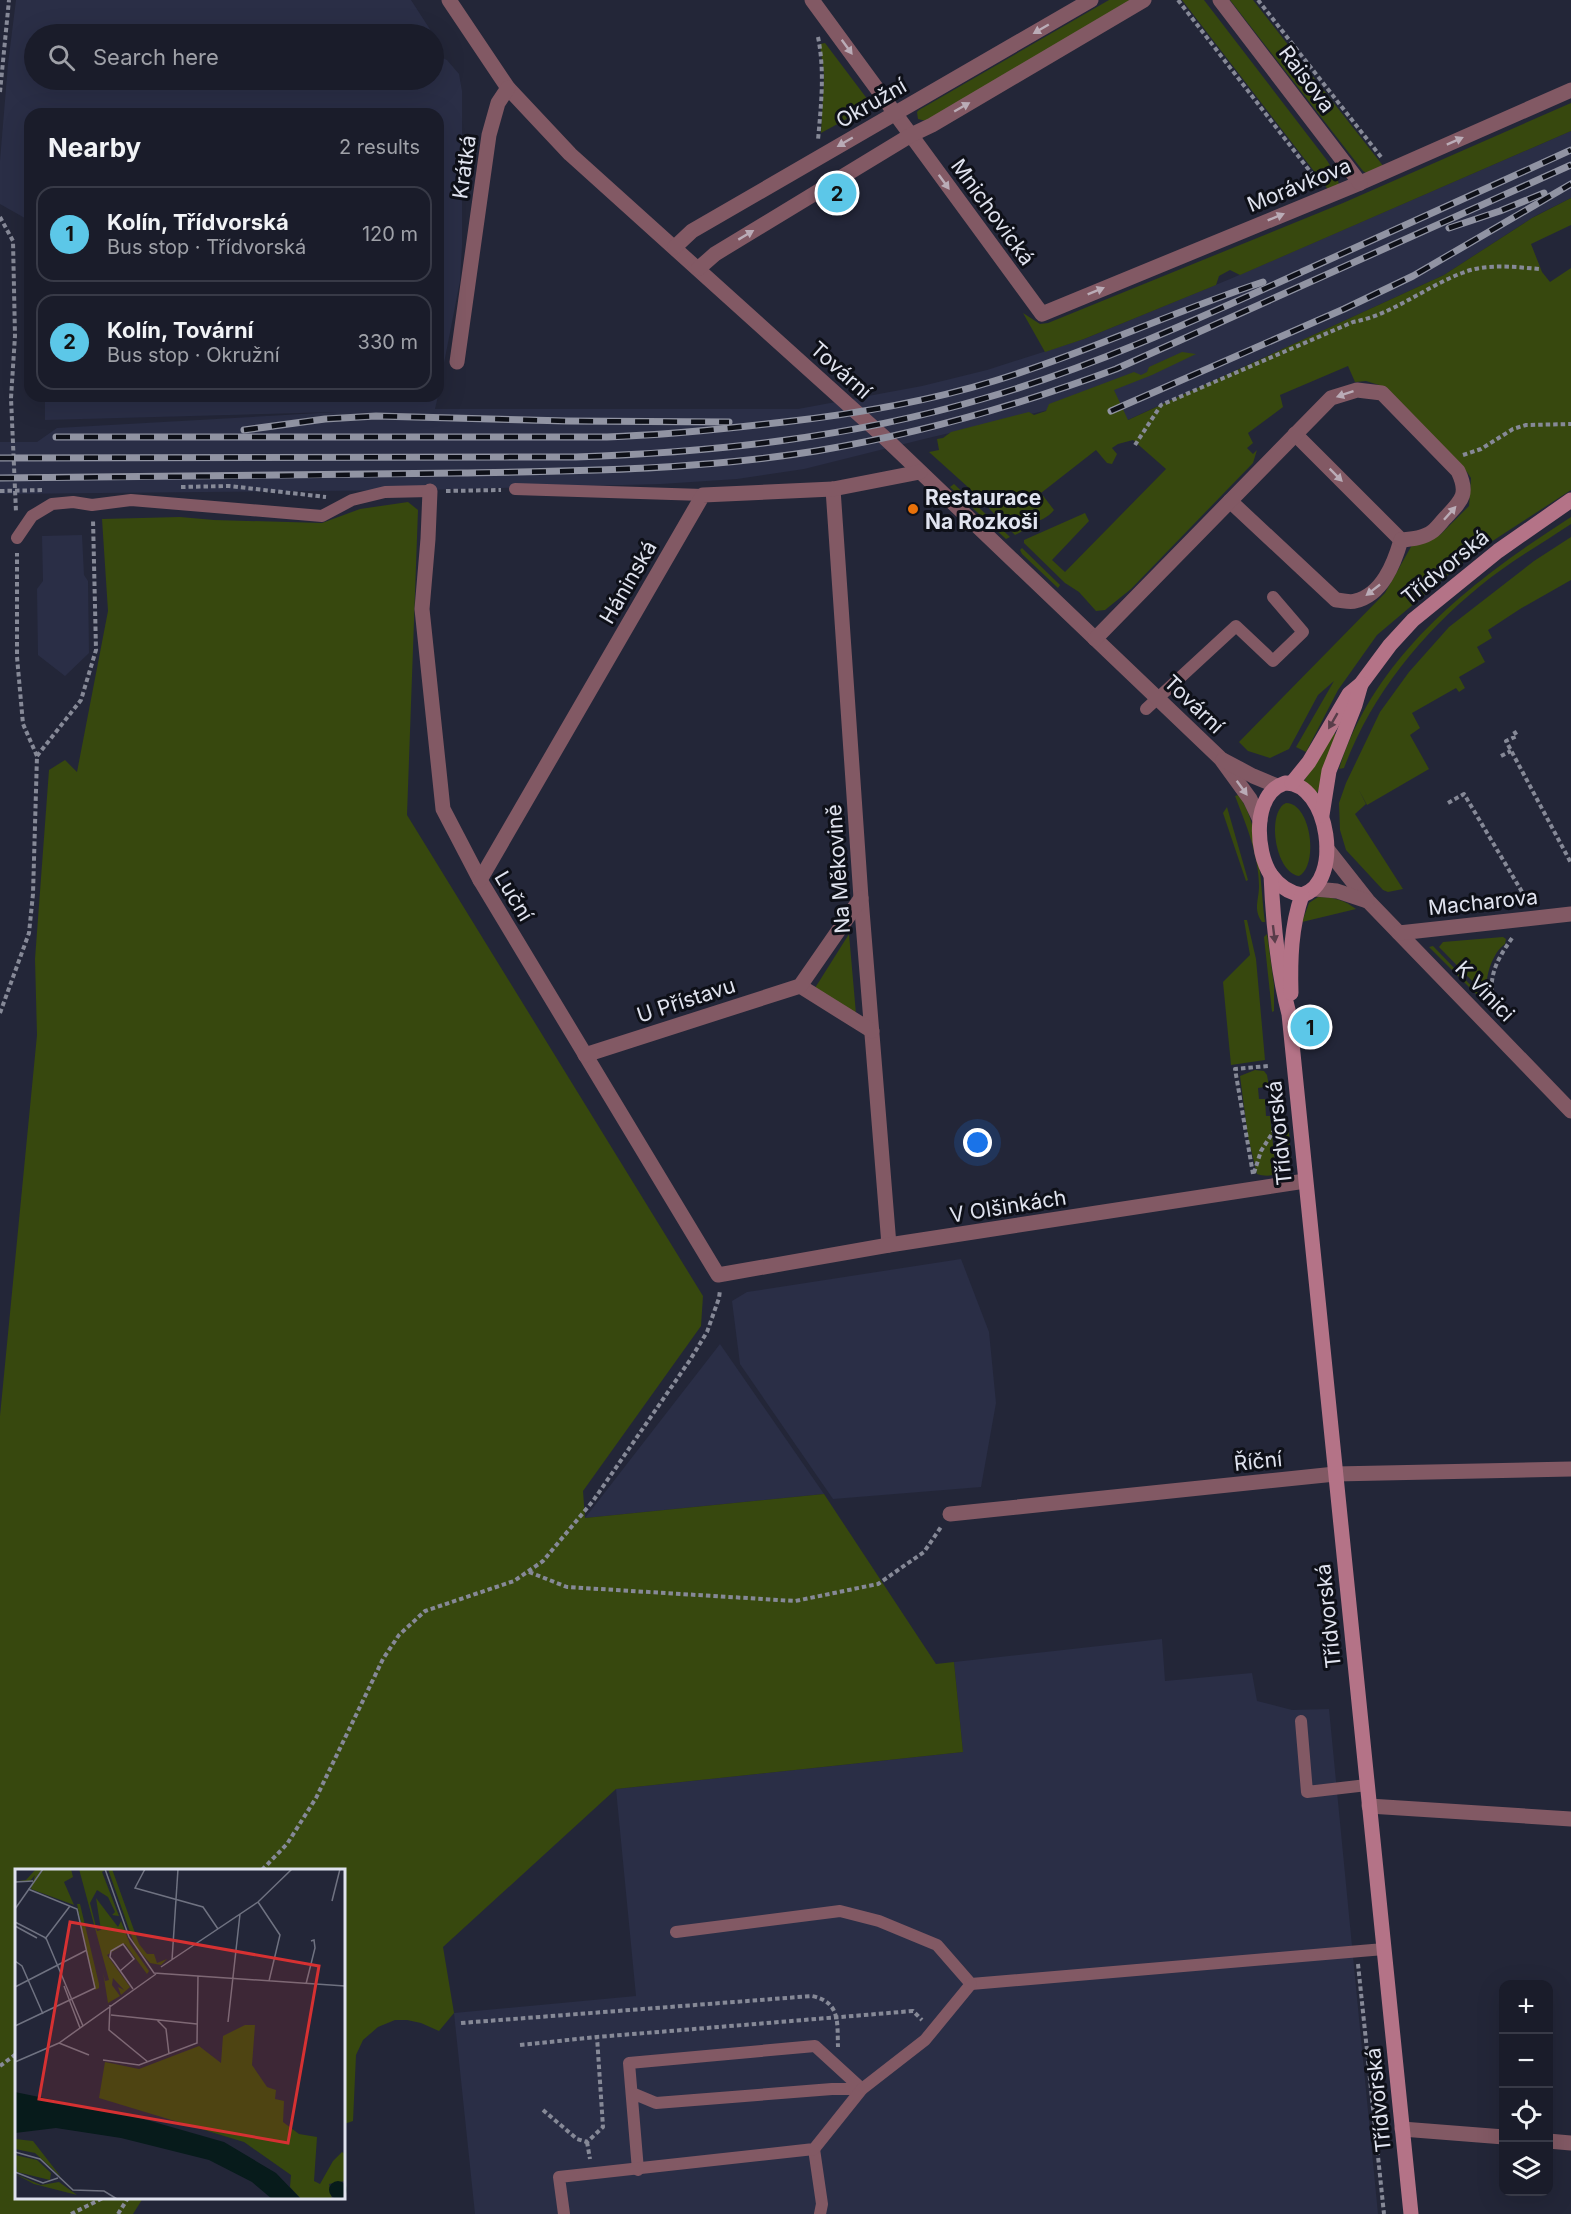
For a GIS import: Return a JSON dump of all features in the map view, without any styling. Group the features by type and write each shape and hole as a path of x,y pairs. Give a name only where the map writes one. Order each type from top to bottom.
{"main road":[{"name":"Třídvorská","path":"1284,784 1310,762 1349,694 1361,684 1390,645 1413,620 1498,551 1571,500"},
{"name":"Třídvorská","path":"1322,815 1329,771 1361,684"},
{"path":"1284,784 1302,788 1314,800 1322,815 1327,849 1324,872 1309,892 1286,890 1271,875 1262,853 1260,820 1265,801 1270,791 1284,784"},
{"name":"Třídvorská","path":"1271,875 1273,928 1281,981 1289,1014"},
{"name":"Třídvorská","path":"1309,892 1296,913 1290,965 1289,1014 1411,2214"}],"street":[{"name":"Tovární","path":"448,0 508,88 570,154 699,268 920,472 1221,759 1250,799 1260,820"},
{"name":"Mnichovická","path":"812,0 1042,314"},
{"name":"Okružní","path":"675,247 692,231 1091,0"},
{"path":"699,268 715,254 884,151 1144,0"},
{"name":"Raisova","path":"1220,0 1360,183"},
{"name":"Krátká","path":"457,362 489,135 495,112 508,88"},
{"name":"Morávkova","path":"1042,314 1360,183 1571,90"},
{"path":"1095,639 1331,398 1357,390 1382,393 1448,459 1462,479 1464,490 1462,500 1432,532 1418,538 1401,540"},
{"path":"1294,434 1401,540"},
{"path":"703,495 833,489 920,472"},
{"name":"Na Měkovině","path":"833,489 861,898 889,1245"},
{"name":"Luční","path":"430,491 422,609 443,809 480,880 718,1275"},
{"name":"Háninská","path":"480,880 703,495"},
{"path":"1230,501 1336,600 1354,602 1377,590 1395,559 1401,540"},
{"name":"Tovární","path":"1221,759 1253,776 1284,784"},
{"name":"K Vinici","path":"1327,849 1368,901 1571,1111"},
{"name":"K Vinici","path":"1309,892 1337,891 1368,901"},
{"path":"861,898 800,986 872,1031"},
{"name":"Macharova","path":"1400,933 1571,914"},
{"name":"U Přístavu","path":"585,1054 800,986"},
{"name":"V Olšinkách","path":"718,1275 889,1245 1305,1181"},
{"name":"Říční","path":"951,1514 1335,1474 1571,1469"},
{"path":"1369,1806 1571,1819"},
{"path":"1402,2130 1499,2137"},
{"path":"1553,2141 1571,2143"}],"lane":[{"path":"515,489 703,495"},
{"path":"17,538 32,516 52,504 73,501 92,505 131,500 322,516 352,500 385,492 430,491"},
{"path":"1146,709 1236,626 1273,661 1303,632 1273,597"},
{"path":"1301,1721 1306,1792 1367,1785"},
{"path":"676,1932 840,1911 879,1921 938,1945 971,1984"},
{"path":"564,2214 559,2177 813,2149 862,2089 925,2040 971,1984 1384,1949"},
{"path":"638,2170 629,2063 815,2046 862,2089"},
{"path":"632,2093 656,2103 832,2089 862,2089"},
{"path":"813,2149 822,2204 820,2214"}],"path":[{"path":"0,92 9,0"},
{"path":"1178,0 1328,196"},
{"path":"1258,0 1391,169"},
{"path":"814,29 823,63 818,144"},
{"path":"0,217 14,241 15,336 11,398 17,538 17,657 24,724 37,756 33,894 29,933 0,1013"},
{"path":"1135,445 1161,405 1353,322 1370,319 1463,272 1498,266 1540,269"},
{"path":"1448,459 1481,449 1512,429 1526,425 1571,424"},
{"path":"229,486 352,500"},
{"path":"430,491 515,489"},
{"path":"37,756 81,700 96,650 92,505"},
{"path":"1514,731 1517,736 1506,741 1571,863"},
{"path":"1501,756 1511,751"},
{"path":"1448,802 1464,794 1529,903"},
{"path":"1494,1009 1490,983 1495,966 1513,937 1520,932"},
{"path":"1268,1066 1235,1069 1253,1173 1261,1150 1275,1129"},
{"path":"263,1869 287,1844 316,1798 383,1659 399,1635 425,1611 514,1581 529,1572 543,1561 593,1501 707,1332 719,1298 718,1275"},
{"path":"529,1572 567,1587 795,1601 878,1584 924,1552 951,1514"},
{"path":"1357,1951 1384,2214"},
{"path":"460,2023 812,1996 822,1998 832,2006 836,2017 840,2069"},
{"path":"520,2045 597,2037"},
{"path":"0,2066 15,2055"},
{"path":"71,2214 101,2199"},
{"path":"118,2214 127,2199"}],"shaded area":[{"path":"16,0 411,0 427,24 24,24 24,90 444,90 444,59 447,60 459,74 462,91 462,245 460,281 444,363 444,108 24,108 24,218 0,204 0,161"},
{"path":"1571,131 1571,198 1535,216 1444,275 1110,428 1052,409 804,469 737,479 661,484 425,490 0,494 0,442 37,442 57,428 337,412 45,420 45,402 437,402 435,409 798,409 922,386 987,370 1084,339 1230,279"},
{"path":"82,535 84,575 88,581 89,653 65,676 38,655 37,589 43,581 42,536"},
{"path":"961,1259 989,1332 996,1403 981,1487 833,1499 740,1364 732,1301 747,1292"},
{"path":"720,1344 824,1494 585,1518"},
{"path":"1162,1639 1165,1681 1252,1673 1257,1701 1292,1710 1329,1709 1378,2214 475,2214 454,2013 636,1996 616,1789 963,1752 954,1662"}],"green space":[{"path":"1109,0 1136,0 926,121 918,119 919,110"},
{"path":"1182,0 1204,0 1326,159 1337,176 1339,185 1330,192"},
{"path":"1230,0 1253,0 1384,167 1368,174 1363,171"},
{"path":"825,43 868,100 865,109 821,133 824,75 820,44"},
{"path":"1571,103 1571,131 1240,275 1230,270 1219,276 1216,285 1084,339 1045,352 1023,313 1040,324 1048,323 1343,203"},
{"path":"1571,198 1571,225 1531,244 1542,272 1550,282 1571,268 1571,490 1474,553 1377,635 1338,690 1306,752 1296,747 1334,681 1318,695 1289,749 1270,758 1248,751 1239,742 1385,593 1412,545 1440,535 1469,506 1471,478 1467,472 1379,385 1366,381 1355,382 1348,366 1280,395 1283,407 1248,433 1253,443 1247,448 1253,454 1257,450 1253,463 1131,589 1105,610 1096,611 1079,592 1065,583 1024,543 1024,540 1085,513 1089,521 1052,560 1065,572 1166,469 1133,440 1112,448 1117,454 1112,464 1107,463 1096,450 1041,493 1054,510 1052,513 1028,523 1021,532 1015,535 969,488 929,452 939,450 937,439 951,432 1029,412 1034,415 1046,411 1049,404 1134,372 1141,375 1147,372 1149,367 1182,352 1196,354 1114,390 1128,420 1444,275 1532,218"},
{"path":"954,484 1010,537 1006,539 950,487"},
{"path":"408,502 418,510 407,815 703,1296 701,1326 583,1491 585,1518 824,1494 936,1664 954,1662 963,1752 616,1789 443,1947 454,2013 439,2031 421,2023 395,2020 378,2027 363,2040 356,2055 353,2121 345,2124 345,1869 15,1869 15,2199 142,2199 133,2214 0,2214 0,1416 37,1035 35,959 49,770 65,760 77,772 108,611 102,519 180,517 322,523 360,509"},
{"path":"1571,517 1571,524 1480,586 1437,625 1400,668 1383,692 1368,716 1344,768 1339,769 1355,728 1377,690 1402,655 1464,594 1534,541"},
{"path":"1571,537 1571,580 1488,630 1492,638 1477,647 1485,662 1459,677 1465,688 1459,692 1456,688 1412,713 1420,728 1410,735 1429,769 1367,805 1359,790 1366,804 1355,814 1403,889 1388,892 1383,890 1346,850 1340,830 1339,803 1346,783 1380,712 1409,672 1449,627 1534,561"},
{"path":"1022,548 1060,585 1058,588 1022,554 1020,550"},
{"path":"1333,733 1336,734 1317,794 1304,781"},
{"path":"1238,795 1246,807 1255,838 1265,922 1262,922 1258,913 1257,863 1235,796"},
{"path":"1286,803 1295,806 1301,813 1309,835 1309,860 1305,870 1299,876 1284,865 1276,842 1276,818"},
{"path":"1227,807 1248,880 1246,881 1223,813"},
{"path":"1318,897 1338,900 1356,909 1302,922 1309,903"},
{"path":"1244,920 1247,920 1256,959 1265,1060 1231,1065 1223,982 1250,955"},
{"path":"849,934 856,1014 815,988"},
{"path":"1267,934 1274,985 1274,1011 1272,1012 1264,937"},
{"path":"1503,937 1506,939 1505,944 1491,965 1487,978 1487,990 1482,991 1439,947 1443,942"},
{"path":"1433,946 1481,996 1480,998 1429,947"},
{"path":"1255,1070 1264,1071 1269,1086 1258,1088 1259,1099 1265,1099 1266,1116 1270,1116 1276,1173 1269,1176 1257,1174 1248,1137 1240,1076"},
{"path":"1289,1132 1291,1159 1281,1171 1278,1134"}],"railway":[{"path":"0,458 628,455 781,441 882,424 982,399 1106,357 1226,306 1571,150"},
{"path":"0,478 594,470 727,462 854,444 968,417 1043,395 1116,369 1571,165"},
{"path":"1111,411 1344,309 1413,276 1571,184"},
{"path":"1449,228 1544,193"},
{"path":"56,437 607,437 652,435 811,419 916,401 994,381 1062,358 1263,282"},
{"path":"244,430 325,419 376,416 729,422"}],"place":[{"name":"Kolín, Tovární","path":"837,193"},
{"name":"Restaurace Na Rozkoši","path":"913,509"},
{"name":"Kolín, Třídvorská","path":"1310,1027"}]}
